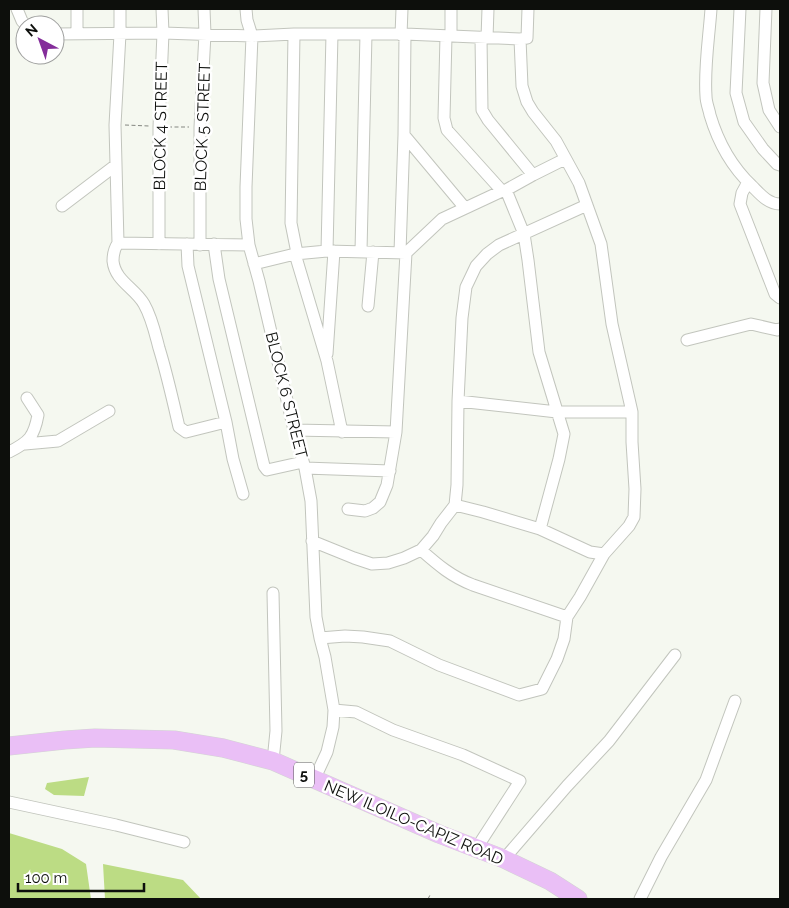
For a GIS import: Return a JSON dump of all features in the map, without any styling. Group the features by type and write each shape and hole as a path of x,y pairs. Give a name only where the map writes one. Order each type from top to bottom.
{"highway":[{"name":"NEW ILOILO-CAPIZ ROAD","path":"9,746 94,738 174,740 223,748 273,761 439,834 504,859 550,881 578,899"}],"street":[{"path":"9,12 12,9"},
{"path":"77,9 77,34"},
{"path":"120,9 115,125 118,243 114,249 115,272 122,282 143,301 148,312 166,371 179,427 186,432 226,422"},
{"name":"BLOCK 4 STREET","path":"160,244 158,127 162,9"},
{"name":"BLOCK 5 STREET","path":"200,244 200,127 205,34 204,9"},
{"name":"BLOCK 6 STREET","path":"246,9 252,36 246,186 246,218 249,244 304,465 311,501 316,617 334,710 333,727 327,752 314,780"},
{"path":"348,508 365,511 373,508 380,502 387,485 396,432 403,252 402,9"},
{"path":"451,9 444,118 447,130 504,190 524,234 539,352 564,434 540,529"},
{"path":"488,9 484,38 482,110 533,175"},
{"path":"65,34 162,33 252,36 366,34 520,39 527,38 528,9"},
{"path":"711,9 706,99 714,127 728,158 748,182 767,201 780,204"},
{"path":"740,9 736,93 744,122 763,150 780,165"},
{"path":"766,9 763,83 769,110 780,127"},
{"path":"294,34 291,223 296,254 327,361 342,432"},
{"path":"327,361 331,251 332,34"},
{"path":"366,34 368,306"},
{"path":"320,638 345,636 390,641 439,665 518,695 542,689 558,659 564,639 567,617 604,554 629,526 634,517 635,490 632,412 612,324 601,244 579,183 556,141 527,102 522,86 520,39"},
{"path":"404,135 465,208"},
{"path":"254,264 296,254 331,251 403,252 442,219 565,160"},
{"path":"62,206 116,164"},
{"path":"748,182 742,193 740,204 776,294 780,298"},
{"path":"312,540 372,564 388,563 404,558 421,550 433,536 455,505 462,318 466,287 476,266 499,245 587,205"},
{"path":"118,243 249,244"},
{"path":"187,244 188,266 226,422 233,459 243,494"},
{"path":"214,244 220,279 264,466 267,470 304,465 390,471"},
{"path":"687,340 751,324 780,329"},
{"path":"25,444 35,430 38,415 27,398"},
{"path":"458,401 557,412 632,412"},
{"path":"9,452 25,444 58,441 109,412"},
{"path":"294,430 396,432"},
{"path":"455,505 540,529 590,552 604,554"},
{"path":"421,550 458,579 567,617"},
{"path":"273,592 276,731 273,761"},
{"path":"504,859 609,741 675,655"},
{"path":"640,899 706,780 735,700"},
{"path":"334,710 356,712 393,730 463,755 520,781 476,849"},
{"path":"9,802 184,842"}],"path":[{"path":"428,899 430,894"}],"shaded area":[{"path":"89,777 84,796 54,795 45,789 47,783"},
{"path":"9,833 62,849 86,864 91,899 9,899"},
{"path":"103,864 183,880 201,899 105,899"}]}
